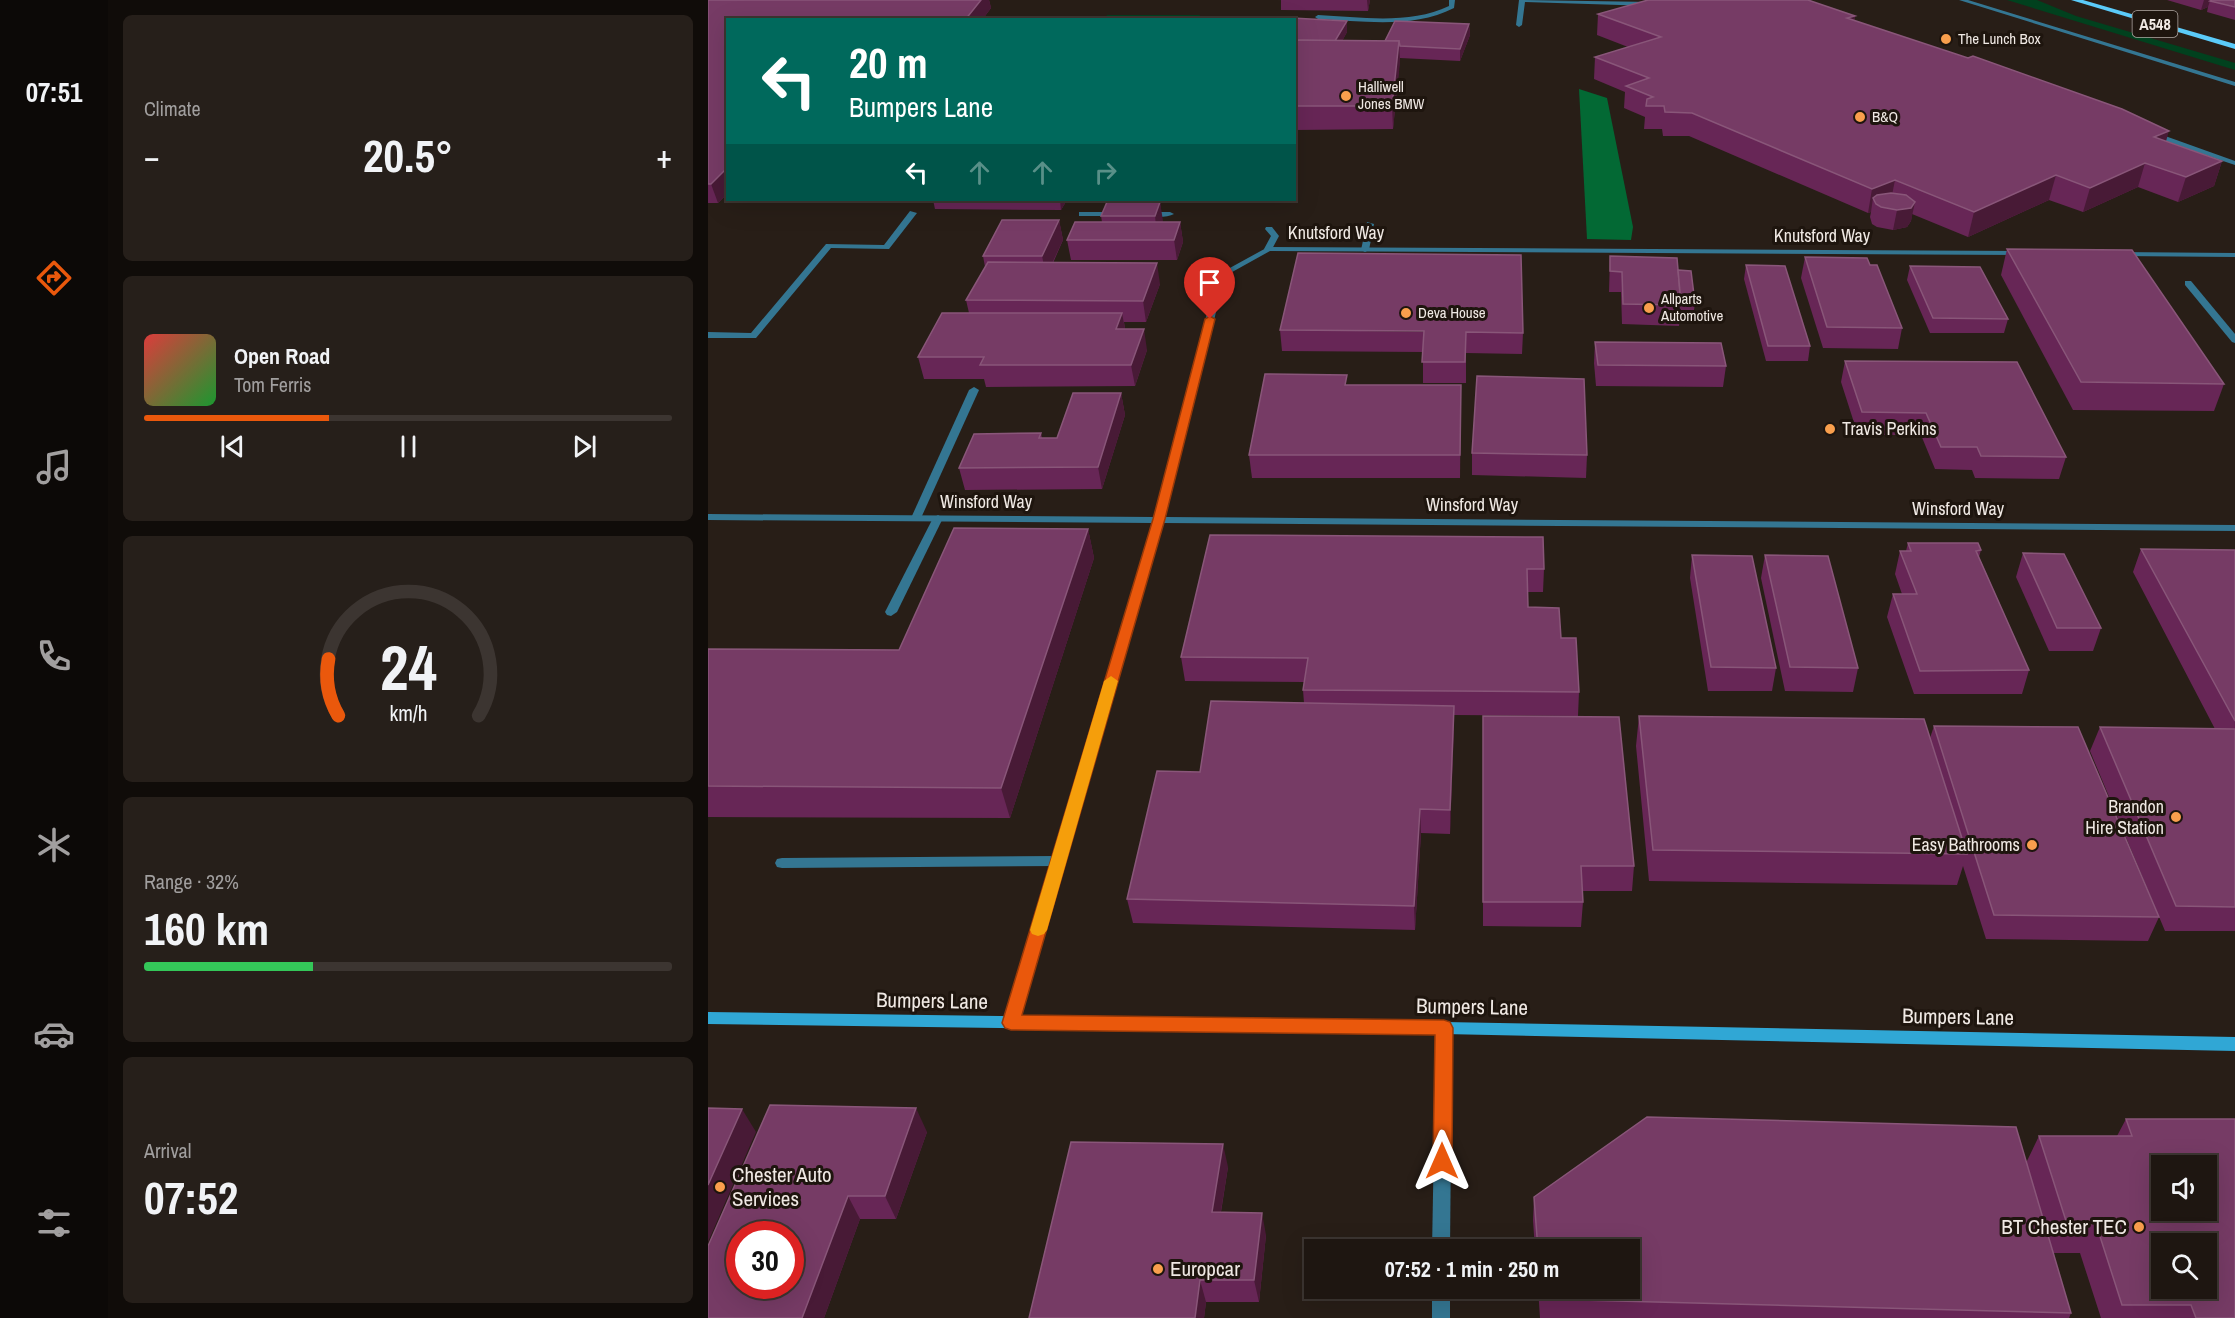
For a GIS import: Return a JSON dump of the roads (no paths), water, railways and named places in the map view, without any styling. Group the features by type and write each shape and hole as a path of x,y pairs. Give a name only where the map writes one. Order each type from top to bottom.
{"main road":[{"name":"A548","path":"2075,0 2235,47"}],"street":[{"path":"1318,18 1426,18 1443,13 1452,7 1452,0"},
{"path":"1519,25 1522,0 1655,4"},
{"path":"1962,0 2235,84"},
{"path":"2142,131 2235,163"},
{"path":"708,335 753,336 829,246 886,247 913,213"},
{"path":"1082,214 1126,214"},
{"path":"1137,214 1170,214"},
{"path":"1365,250 1370,224"},
{"path":"1268,249 1275,236 1269,229"},
{"name":"Knutsford Way","path":"1011,1023 1159,519 1221,275 1268,249 2033,253"},
{"path":"2104,254 2235,255"},
{"path":"2188,283 2235,340"},
{"path":"916,518 974,390"},
{"name":"Winsford Way","path":"708,517 2235,528"},
{"path":"891,612 938,518"},
{"path":"782,863 1058,861"},
{"name":"Bumpers Lane","path":"708,1018 1444,1028 2235,1044"},
{"path":"1441,1239 1444,1028"},
{"path":"1441,1299 1441,1318"}],"place":[{"name":"The Lunch Box","path":"1946,39"},
{"name":"Halliwell Jones BMW","path":"1346,96"},
{"name":"B&Q","path":"1860,117"},
{"name":"Allparts Automotive","path":"1649,308"},
{"name":"Deva House","path":"1406,313"},
{"name":"Travis Perkins","path":"1830,429"},
{"name":"Brandon Hire Station","path":"2176,817"},
{"name":"Easy Bathrooms","path":"2032,845"},
{"name":"Chester Auto Services","path":"720,1187"},
{"name":"BT Chester TEC","path":"2139,1227"},
{"name":"Europcar","path":"1158,1269"}]}
